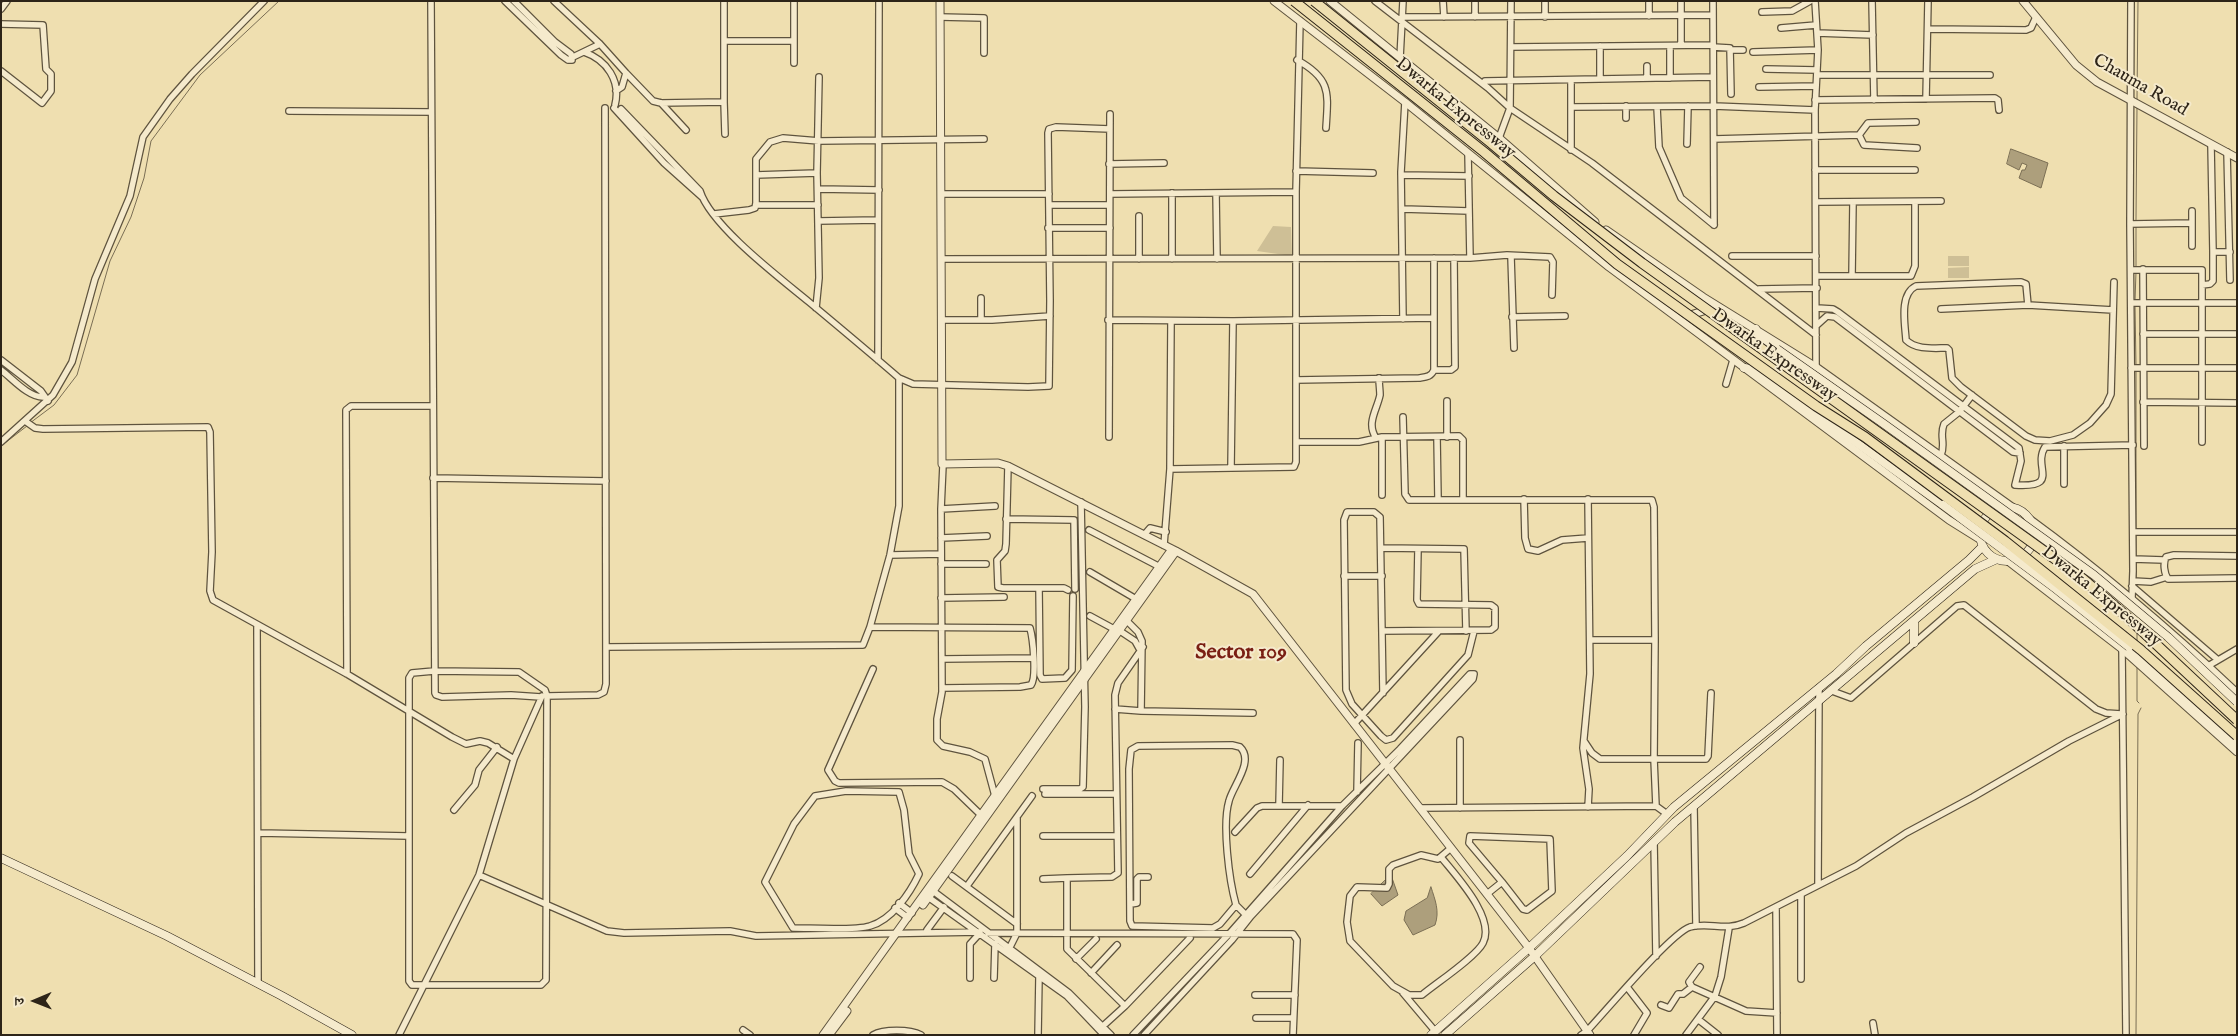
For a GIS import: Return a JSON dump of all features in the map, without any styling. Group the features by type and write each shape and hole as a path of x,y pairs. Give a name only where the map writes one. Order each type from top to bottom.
{"highway":[{"name":"Dwarka Expressway","path":"1294,1 1484,152 1617,264 1816,406 1865,437 2005,541 2140,650 2237,736"},
{"name":"Dwarka Expressway","path":"1314,1 1554,196 1642,263 2083,579 2123,613 2237,720"}],"main road":[{"path":"1756,329 1760,338 1884,424 2094,575 2168,637 2237,702"},
{"path":"1744,368 1754,369 1906,477 2056,589 2129,647 2237,745"},
{"path":"2003,507 2012,507 2020,510 2028,518 2034,532 2029,549 2023,555 2008,560 1997,559 1990,555 1982,543 1980,531 1988,515 2003,507"},
{"path":"1433,1033 1529,948 1627,856 1667,814 1969,560 1982,543"},
{"path":"1445,1035 1535,956 1654,842 1694,807 1975,569 1997,559"},
{"path":"1914,621 1914,643"},
{"path":"1,858 167,936 352,1035"}],"street":[{"path":"1,9 7,1"},
{"path":"1,442 25,421 58,387 72,362 95,279 130,196 143,137 186,80 264,1"},
{"path":"431,1 434,671 435,693 438,696 598,695 604,692 607,647 605,108"},
{"path":"506,1 546,37"},
{"path":"514,1 562,57 568,60 600,44"},
{"path":"554,1 600,44 653,101 661,103 724,102"},
{"path":"724,1 725,134"},
{"path":"794,1 794,63"},
{"path":"878,360 879,1"},
{"path":"940,1 943,465 941,509 942,688 936,719 937,740 943,746 970,752 985,759 995,796"},
{"path":"1274,1 1405,102 1518,196 1677,319 1982,543"},
{"path":"1330,1 1499,138 1593,221 1631,249 1816,367 2012,507"},
{"path":"1375,1 1403,25 1488,88 1510,108 1592,163 1759,289 1816,335"},
{"path":"1400,58 1403,1"},
{"path":"1443,1 1444,17"},
{"path":"1475,1 1475,17"},
{"path":"1499,138 1510,108 1511,1"},
{"path":"1545,1 1545,17"},
{"path":"1649,1 1649,16"},
{"path":"1681,1 1681,46"},
{"path":"1657,107 1659,147 1681,198 1714,225 1713,1"},
{"path":"1762,12 1792,11 1810,1"},
{"path":"1815,1 1818,50 1815,100 1816,367"},
{"path":"1872,1 1874,100"},
{"path":"1926,99 1928,1"},
{"name":"Chauma Road","path":"2023,1 2076,66 2097,82 2237,158"},
{"path":"2131,1 2135,102 2130,224 2131,303 2136,368 2133,445 2132,584 2135,600"},
{"path":"1403,17 1713,15"},
{"path":"940,17 984,18 984,53"},
{"path":"1928,29 2029,30 2036,17"},
{"path":"1170,469 1231,467 1292,469 1296,462 1297,60 1300,21"},
{"path":"1,24 43,25 46,69 51,74 51,91 42,102 1,71"},
{"path":"1781,28 1816,25"},
{"path":"1817,33 1873,35"},
{"path":"724,41 793,41"},
{"path":"1600,46 1600,79"},
{"path":"1670,46 1670,78"},
{"path":"1511,47 1713,46 1730,48 1730,50 1743,50"},
{"path":"1730,50 1730,94"},
{"path":"1753,52 1818,50"},
{"path":"584,52 598,58 607,66 616,90 616,107 671,169 702,197 714,214 744,248 899,378 913,384 1049,386 1049,129 1056,127 1110,129"},
{"path":"1297,60 1318,75 1327,88 1326,128"},
{"path":"1647,66 1647,78"},
{"path":"1766,69 1874,75 1990,75"},
{"path":"616,90 622,87 626,73"},
{"path":"816,308 819,278 817,173 819,77"},
{"path":"1485,81 1713,77"},
{"path":"1571,80 1571,150"},
{"path":"1759,87 1816,86"},
{"path":"1815,100 1995,98 1998,100 1999,110"},
{"path":"1403,319 1403,209 1401,175 1405,102"},
{"path":"661,103 686,130"},
{"path":"1626,106 1626,118"},
{"path":"1688,106 1688,144"},
{"path":"1572,107 1714,106 1815,110"},
{"path":"289,111 431,112"},
{"path":"1109,437 1110,114"},
{"path":"1714,139 1859,134 1868,123 1916,122"},
{"path":"1859,134 1864,145 1918,148"},
{"path":"756,205 756,159 772,140 784,138 819,141 984,139"},
{"path":"2202,285 2210,284 2213,281 2211,145"},
{"path":"2227,152 2230,280"},
{"path":"1468,153 1470,258"},
{"path":"1109,164 1164,163"},
{"path":"1815,170 1915,170"},
{"path":"1296,171 1374,173"},
{"path":"756,175 817,173"},
{"path":"1401,175 1469,176"},
{"path":"818,189 879,190"},
{"path":"1110,194 1296,192"},
{"path":"1172,193 1172,259"},
{"path":"1216,193 1217,259"},
{"path":"942,194 1049,194"},
{"path":"1816,202 1942,201"},
{"path":"1852,276 1853,202"},
{"path":"1817,276 1911,276 1915,266 1915,202"},
{"path":"714,214 749,210 756,205 818,205"},
{"path":"1049,205 1110,205"},
{"path":"1403,209 1469,211"},
{"path":"2192,211 2192,246"},
{"path":"1138,259 1139,216"},
{"path":"818,221 878,220"},
{"path":"2130,224 2192,223"},
{"path":"1048,228 1110,228"},
{"path":"2213,252 2230,252"},
{"path":"1732,256 1816,256"},
{"path":"1511,257 1514,348"},
{"path":"941,259 1550,257 1553,259 1552,295"},
{"path":"1434,258 1434,370"},
{"path":"1296,380 1427,377 1434,370 1451,370 1455,367 1454,258"},
{"path":"2131,270 2202,270 2202,442"},
{"path":"2143,270 2143,334 2136,368 2143,402 2144,446"},
{"path":"2028,305 2028,289 2026,284 2021,282 1916,286 1911,288 1906,296 1906,340 1910,345 1917,347 1949,350 1952,378 2030,438 2050,441 2079,432 2097,416 2111,394 2114,282"},
{"path":"1759,289 1817,288"},
{"path":"981,298 981,320"},
{"path":"2131,303 2237,304"},
{"path":"1941,309 2028,305 2113,310"},
{"path":"1677,319 1719,306"},
{"path":"1817,308 1827,308 1838,312 2019,448 2021,461 2015,485 2034,486 2042,478 2044,449 2048,447 2133,445"},
{"path":"1817,325 1827,316 1827,308"},
{"path":"942,320 1050,316"},
{"path":"1512,317 1565,316"},
{"path":"1827,316 1835,317 2013,452 2020,454"},
{"path":"1108,320 1233,321 1434,318"},
{"path":"1164,545 1170,469 1171,321"},
{"path":"1231,467 1233,321"},
{"path":"2143,334 2237,334"},
{"path":"1,360 41,391 45,399"},
{"path":"1726,384 1734,360"},
{"path":"2136,368 2237,368"},
{"path":"1,370 37,397 45,399"},
{"path":"607,647 859,646 865,641 890,555 900,499 899,378"},
{"path":"1379,378 1380,395 1372,424 1379,438 1382,495"},
{"path":"1941,455 1944,446 1942,434 1944,424 1959,412 1972,395"},
{"path":"1447,401 1447,437"},
{"path":"1968,418 1980,401"},
{"path":"2143,402 2237,403"},
{"path":"347,674 346,410 351,406 433,406"},
{"path":"1404,417 1405,494 1407,498 1648,498 1653,503 1654,759 1656,806"},
{"path":"25,421 35,428 44,429 208,427 210,452 211,596 216,603 347,674 409,713 466,744 483,741 497,746 514,759"},
{"path":"1296,442 1359,442 1379,438 1459,436 1463,440 1462,499"},
{"path":"1437,437 1438,499"},
{"path":"2064,446 2064,484"},
{"path":"943,465 998,463 1008,466 1174,550 1253,594 1390,770 1422,808 1529,948 1586,1034 1627,987 1679,933 1696,926 1729,928 1744,923 1874,856 1906,833 1973,797 2061,745 2123,714"},
{"path":"1008,466 1006,544 1005,551 997,560 998,587 1064,588 1072,590"},
{"path":"434,478 606,480"},
{"path":"1524,498 1525,538 1528,548 1538,551 1562,540 1588,538"},
{"path":"1588,499 1590,640 1589,683 1584,741 1589,795 1588,807"},
{"path":"1081,502 1083,787 1080,789 1044,792 1116,794"},
{"path":"941,509 996,506"},
{"path":"1383,692 1382,548 1379,514 1374,512 1346,512 1344,520 1344,576 1346,690 1349,701 1386,740 1393,738 1468,655 1474,631"},
{"path":"2028,518 2086,560 2135,600 2237,693"},
{"path":"1006,519 1074,520 1072,590 1075,594 1072,596 1072,670 1067,677"},
{"path":"1144,535 1153,528 1166,532"},
{"path":"1089,530 1160,566"},
{"path":"2133,532 2237,532"},
{"path":"941,538 987,536"},
{"path":"1382,548 1464,549 1466,631"},
{"path":"1382,631 1493,630 1494,608 1491,605 1419,604 1417,600 1418,548"},
{"path":"1117,630 1127,621 1174,550"},
{"path":"829,1035 910,916 1117,630 1136,599 1174,550"},
{"path":"890,555 941,554"},
{"path":"2133,559 2164,560 2166,557 2174,555 2237,556"},
{"path":"2008,560 2122,649 2237,752"},
{"path":"2164,560 2167,578"},
{"path":"941,564 986,564"},
{"path":"1090,572 1136,599"},
{"path":"1344,576 1382,576"},
{"path":"2132,584 2167,578 2237,578"},
{"path":"2132,584 2218,660"},
{"path":"1039,588 1040,678 1067,677 1075,683"},
{"path":"941,598 1004,597"},
{"path":"1832,691 1851,698 1957,606 1964,605 2096,709 2106,713 2123,714"},
{"path":"1090,616 1117,630 1142,648"},
{"path":"1127,621 1138,632 1142,648 1141,710"},
{"path":"257,625 258,983"},
{"path":"870,628 1027,626 1031,631 1033,683 1027,686 942,688"},
{"path":"1354,724 1439,631"},
{"path":"1590,640 1655,640"},
{"path":"1043,879 1115,876 1118,868 1115,695 1118,683 1142,648"},
{"path":"2122,649 2126,1035"},
{"path":"2208,666 2237,650"},
{"path":"942,659 1033,658"},
{"path":"873,669 828,770 834,781 839,783 942,782 954,790 982,817"},
{"path":"1072,670 1083,676"},
{"path":"434,671 519,672 544,694 548,904 545,983 533,986 412,985 409,981 410,675 416,672 434,671"},
{"path":"1144,1035 1342,806 1400,749 1470,674 1474,674 1473,679 1390,770 1247,917"},
{"path":"823,1035 930,894 995,796 1075,683 1083,676"},
{"path":"1818,885 1819,688"},
{"path":"1584,741 1592,753 1600,759 1701,760 1708,756 1711,693"},
{"path":"399,1035 480,875 514,759 544,694"},
{"path":"1115,710 1253,713"},
{"path":"1460,740 1460,808"},
{"path":"1357,792 1358,743"},
{"path":"1236,905 1220,924 1213,928 1136,928 1132,926 1130,921 1129,769 1131,750 1138,746 1232,745 1240,747 1244,754 1240,779 1228,804 1227,852 1236,905 1247,917"},
{"path":"454,810 475,785 478,770 497,746"},
{"path":"1278,805 1280,760"},
{"path":"846,791 899,792 904,810 909,854 919,874 913,888 897,905 885,919 870,926 794,928 765,882 794,824 815,796 846,791"},
{"path":"967,886 1032,796"},
{"path":"1235,832 1257,808 1278,805 1342,806"},
{"path":"1250,874 1308,805"},
{"path":"1422,808 1656,806 1667,814"},
{"path":"1694,807 1696,926"},
{"path":"1009,949 1017,933 1017,817"},
{"path":"259,832 408,836"},
{"path":"1043,836 1117,836"},
{"path":"1470,836 1550,840 1553,887 1550,895 1530,909 1523,909 1502,882 1469,842 1470,836"},
{"path":"1654,842 1656,956"},
{"path":"1441,857 1475,902 1483,919 1485,939 1479,950 1422,995 1416,996 1402,992 1393,986 1350,941 1347,922 1350,896 1357,887 1386,888 1389,884 1389,869 1393,865 1421,854 1434,858 1441,857 1451,848"},
{"path":"480,875 548,904 593,926 614,932 730,932 756,936 979,933"},
{"path":"952,876 1017,924"},
{"path":"1131,904 1137,903 1137,879 1139,877 1148,877"},
{"path":"1067,878 1067,949 1125,1006"},
{"path":"1487,894 1502,882"},
{"path":"930,894 964,922 1067,996 1104,1035"},
{"path":"930,894 1069,993 1111,1035"},
{"path":"1801,894 1801,979"},
{"path":"897,905 910,916"},
{"path":"927,930 944,907"},
{"path":"1776,907 1777,1035"},
{"path":"1230,912 1242,923"},
{"path":"954,932 964,922"},
{"path":"1686,1035 1715,996 1721,977 1729,928"},
{"path":"970,978 970,944 979,933"},
{"path":"988,934 1264,933 1296,935 1293,1035"},
{"path":"1133,1035 1233,934"},
{"path":"1103,1026 1125,1006 1190,938"},
{"path":"1076,959 1096,940"},
{"path":"994,978 995,944"},
{"path":"1091,973 1117,945"},
{"path":"1700,967 1689,982 1692,987 1746,1010 1777,1013"},
{"path":"1038,1035 1039,977"},
{"path":"1627,987 1647,1013 1634,1035"},
{"path":"1661,1005 1669,1008 1678,994 1683,994 1692,987"},
{"path":"1402,992 1433,1033"},
{"path":"1255,995 1295,995"},
{"path":"1256,1018 1294,1018"},
{"path":"1698,1020 1718,1035"},
{"path":"1873,1023 1875,1035"},
{"path":"743,1030 750,1035"},
{"path":"873,1035 878,1032 913,1032 921,1035"}],"shaded area":[{"path":"2011,149 2048,163 2041,188 2019,178 2022,170 2025,170 2027,165 2022,163 2019,170 2007,164"},
{"path":"1273,226 1291,227 1292,256 1257,251"},
{"path":"1948,256 1969,256 1969,266 1948,266"},
{"path":"1969,267 1969,278 1948,278 1948,268"},
{"path":"1391,875 1398,895 1382,906 1371,894"},
{"path":"1431,887 1437,910 1435,925 1413,935 1404,920 1406,911 1427,898"}],"waterway":[{"path":"30,423 54,405 77,375 110,261 131,217 144,178 151,141 200,75 279,1"},
{"path":"2137,100 2138,1"},
{"path":"2136,220 2137,107"},
{"path":"2136,226 2136,267"},
{"path":"2135,301 2136,272"},
{"path":"2135,305 2136,366"},
{"path":"2136,370 2136,531"},
{"path":"1,446 27,426"},
{"path":"2136,535 2136,556"},
{"path":"2136,562 2136,578"},
{"path":"2137,632 2137,641"},
{"path":"2137,667 2137,701 2139,703"},
{"path":"2136,1035 2138,714 2141,708"}],"district":[{"name":"Sector 109","path":"1241,653"}]}
